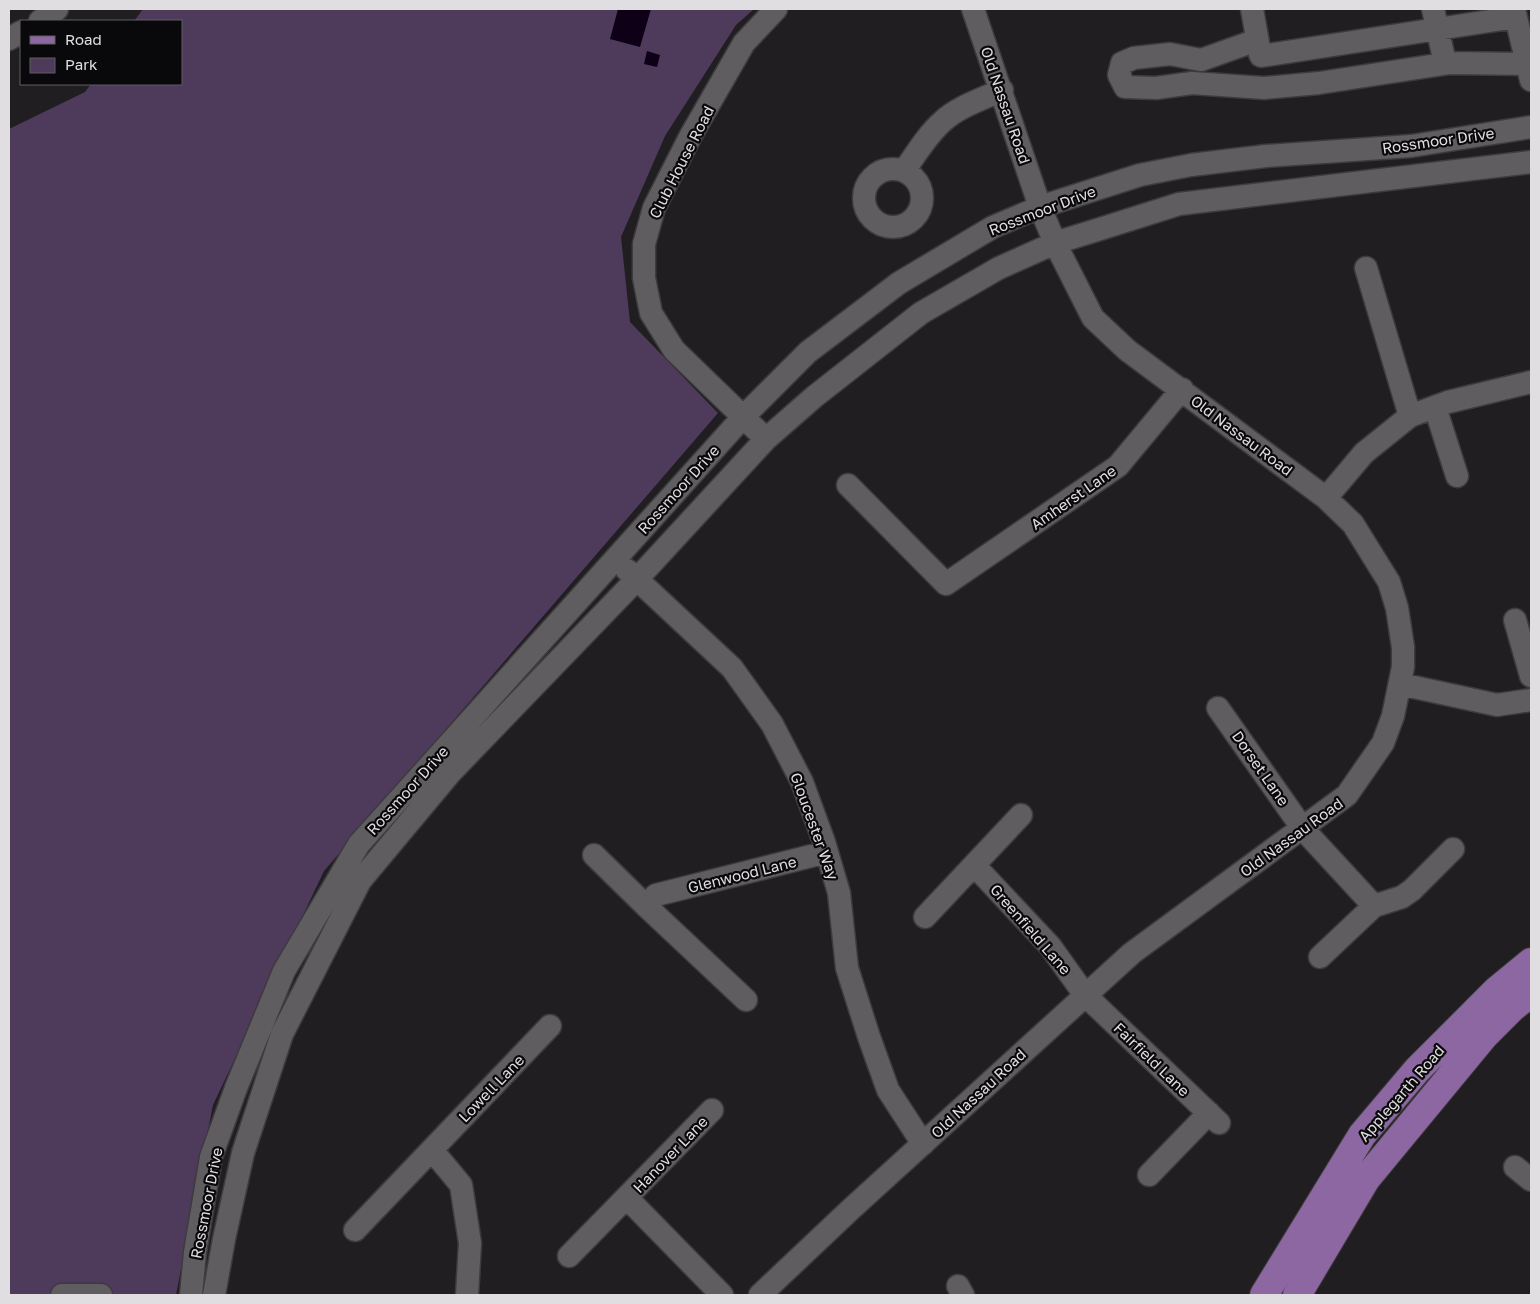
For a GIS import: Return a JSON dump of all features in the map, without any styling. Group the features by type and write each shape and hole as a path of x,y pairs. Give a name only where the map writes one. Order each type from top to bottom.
{"main road":[{"name":"Applegarth Road","path":"1264,1295 1362,1136 1417,1070 1497,990 1531,962"},
{"name":"Applegarth Road","path":"1298,1295 1366,1179 1484,1036 1512,1008 1531,994"}],"street":[{"path":"41,20 57,9"},
{"name":"Old Nassau Road","path":"760,1295 1132,953 1347,796 1383,743 1393,716 1400,684 1403,647 1397,608 1389,582 1354,524 1326,498 1127,350 1093,318 1055,244 1040,207 1002,90 973,9"},
{"path":"1252,9 1265,73 1264,88"},
{"path":"1515,13 1529,72 1445,63 1319,83 1264,88 1197,83 1156,88 1125,87 1119,75 1122,64 1134,58 1170,54 1201,60 1259,48 1435,18 1515,13"},
{"name":"Club House Road","path":"764,14 744,43 690,137 654,208 644,244 644,278 651,313 674,350 766,439"},
{"path":"1435,18 1445,63"},
{"path":"9,39 20,33"},
{"path":"1197,83 1201,60"},
{"path":"904,171 922,144 943,120 970,104 1002,90"},
{"name":"Rossmoor Drive","path":"191,1295 195,1252 211,1157 236,1088 289,962 359,844 743,417 808,352 899,283 993,226 1040,207 1124,180 1171,169 1266,156 1410,146 1531,127"},
{"path":"1456,139 1454,172 1469,182 1531,172"},
{"name":"Rossmoor Drive","path":"214,1295 243,1154 282,1034 360,881 451,772 637,579 766,439 878,345 921,313 999,268 1055,244 1179,204 1531,162"},
{"path":"1171,169 1179,204"},
{"path":"1366,268 1410,416"},
{"path":"1326,498 1364,452 1410,416 1435,407 1531,382"},
{"name":"Amherst Lane","path":"848,485 946,584 1118,466 1182,390"},
{"path":"1435,407 1457,476"},
{"name":"Gloucester Way","path":"615,559 732,668 772,724 802,782 827,852 839,893 847,968 888,1090 923,1144"},
{"path":"1515,620 1531,676"},
{"path":"1400,684 1497,705 1531,700"},
{"name":"Dorset Lane","path":"1218,708 1303,829 1374,906"},
{"path":"925,917 1021,815"},
{"path":"1320,957 1374,906 1402,897 1453,849"},
{"name":"Glenwood Lane","path":"651,901 827,852"},
{"path":"594,855 651,901 746,1000"},
{"name":"Greenfield Lane","path":"974,865 1050,946 1085,995"},
{"name":"Fairfield Lane","path":"1085,995 1214,1118 1149,1175"},
{"name":"Lowell Lane","path":"355,1230 550,1026"},
{"name":"Hanover Lane","path":"569,1256 712,1110"},
{"path":"432,1150 461,1185 470,1243 467,1295"},
{"name":"Hanover Lane","path":"627,1198 722,1295"},
{"path":"62,1295 101,1295"}],"green space":[{"path":"143,9 754,9 736,25 665,136 621,237 630,322 718,413 324,871 213,1105 176,1295 9,1295 9,129 85,92 90,85 182,85 182,20 135,20"}],"shaded area":[{"path":"618,9 651,9 640,47 610,39"},
{"path":"647,51 660,55 657,67 644,64"}]}
